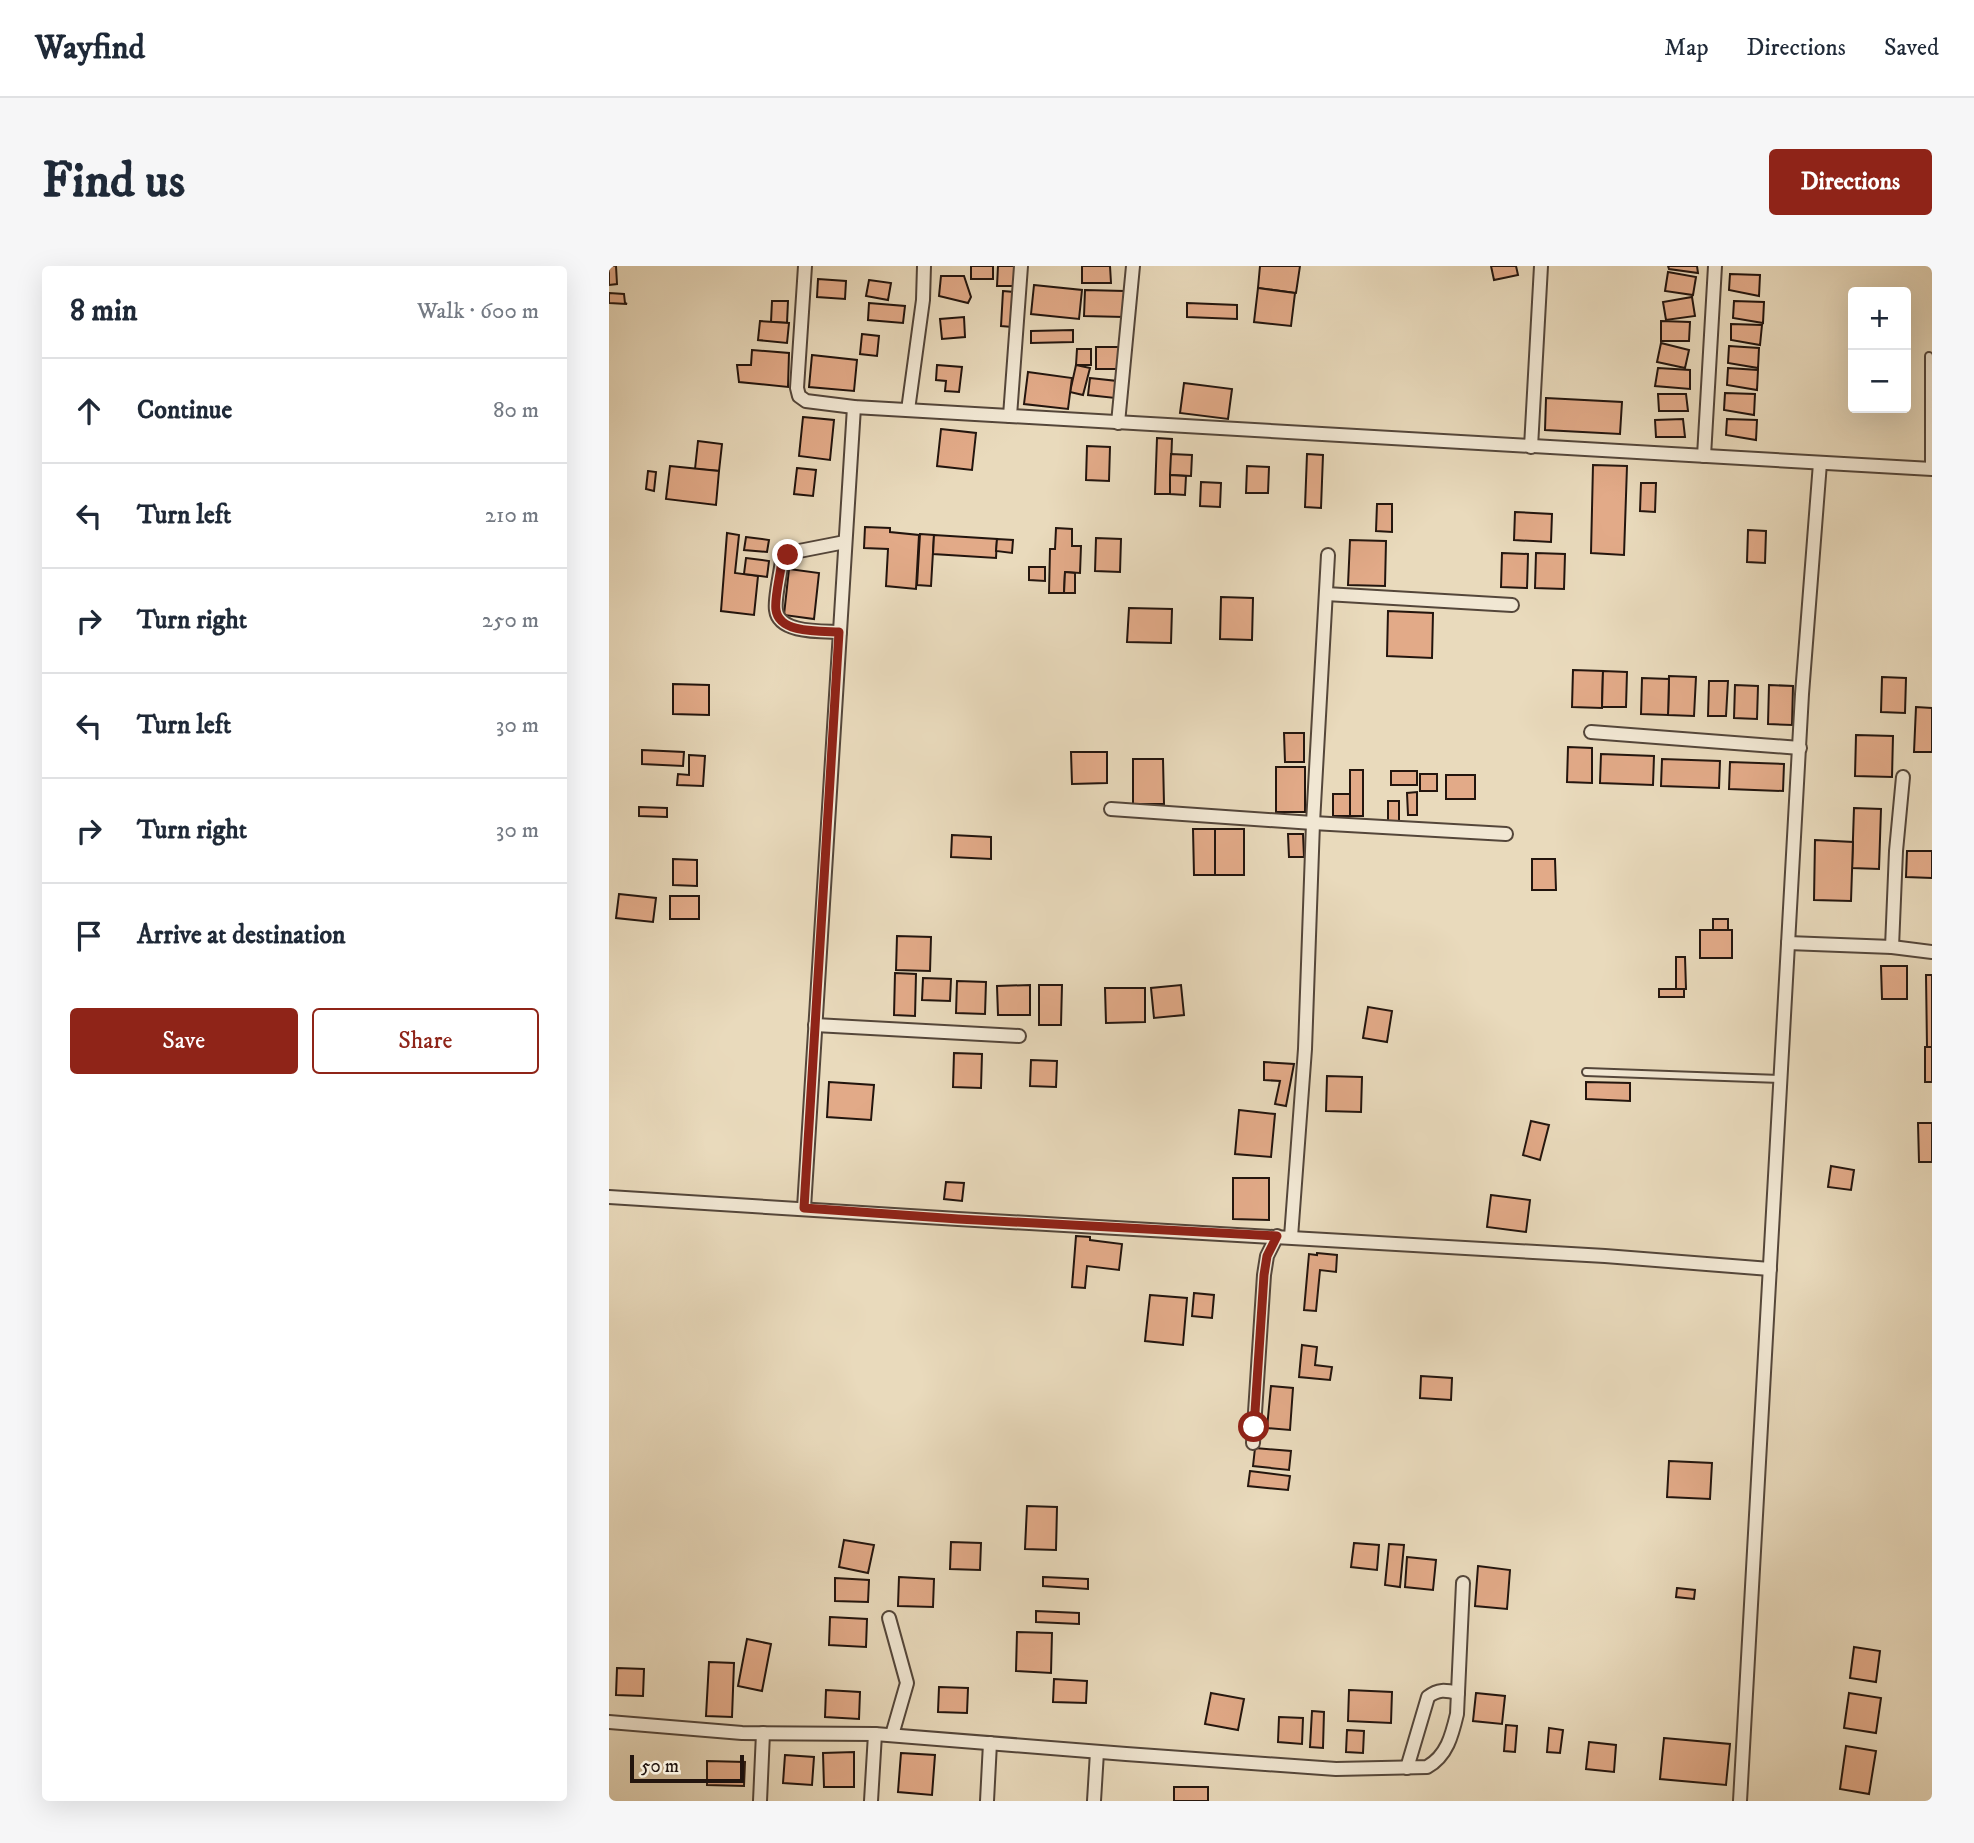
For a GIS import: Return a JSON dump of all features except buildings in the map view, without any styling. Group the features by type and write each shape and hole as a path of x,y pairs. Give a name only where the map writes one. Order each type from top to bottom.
{"street":[{"path":"805,266 797,388 799,396 806,401 854,407 1118,423 1930,469"},
{"path":"908,410 923,300 924,266"},
{"path":"1010,416 1021,266"},
{"path":"1118,423 1133,266"},
{"path":"1531,447 1541,266"},
{"path":"1704,456 1715,266"},
{"path":"804,1208 854,407"},
{"path":"1740,1801 1788,943 1820,463"},
{"path":"839,632 803,630 786,624 779,618 776,610 782,560 794,552 845,542"},
{"path":"1291,1237 1305,1049 1313,823 1328,555"},
{"path":"1326,594 1512,605"},
{"path":"1591,732 1800,748"},
{"path":"1892,947 1896,851 1903,777"},
{"path":"1111,808 1506,834"},
{"path":"1788,943 1892,947 1932,952"},
{"path":"815,1025 1019,1036"},
{"path":"609,1197 1605,1256 1770,1269"},
{"path":"1253,1443 1264,1275 1267,1256 1277,1236"},
{"path":"609,1721 763,1733 892,1735 1336,1769 1427,1767 1437,1762 1444,1751 1457,1714 1463,1583"},
{"path":"889,1618 907,1683 892,1735"},
{"path":"1407,1768 1428,1697 1436,1691 1458,1693"},
{"path":"760,1801 763,1733"},
{"path":"871,1801 875,1734"},
{"path":"986,1801 990,1743"},
{"path":"1094,1801 1097,1752"}],"lane":[{"path":"1929,356 1930,469"},
{"path":"1586,1072 1781,1079"}],"route":[{"path":"788,555 782,560 776,610 779,618 786,624 803,630 839,632 804,1208 1277,1236 1267,1256 1264,1275 1254,1427"}]}
